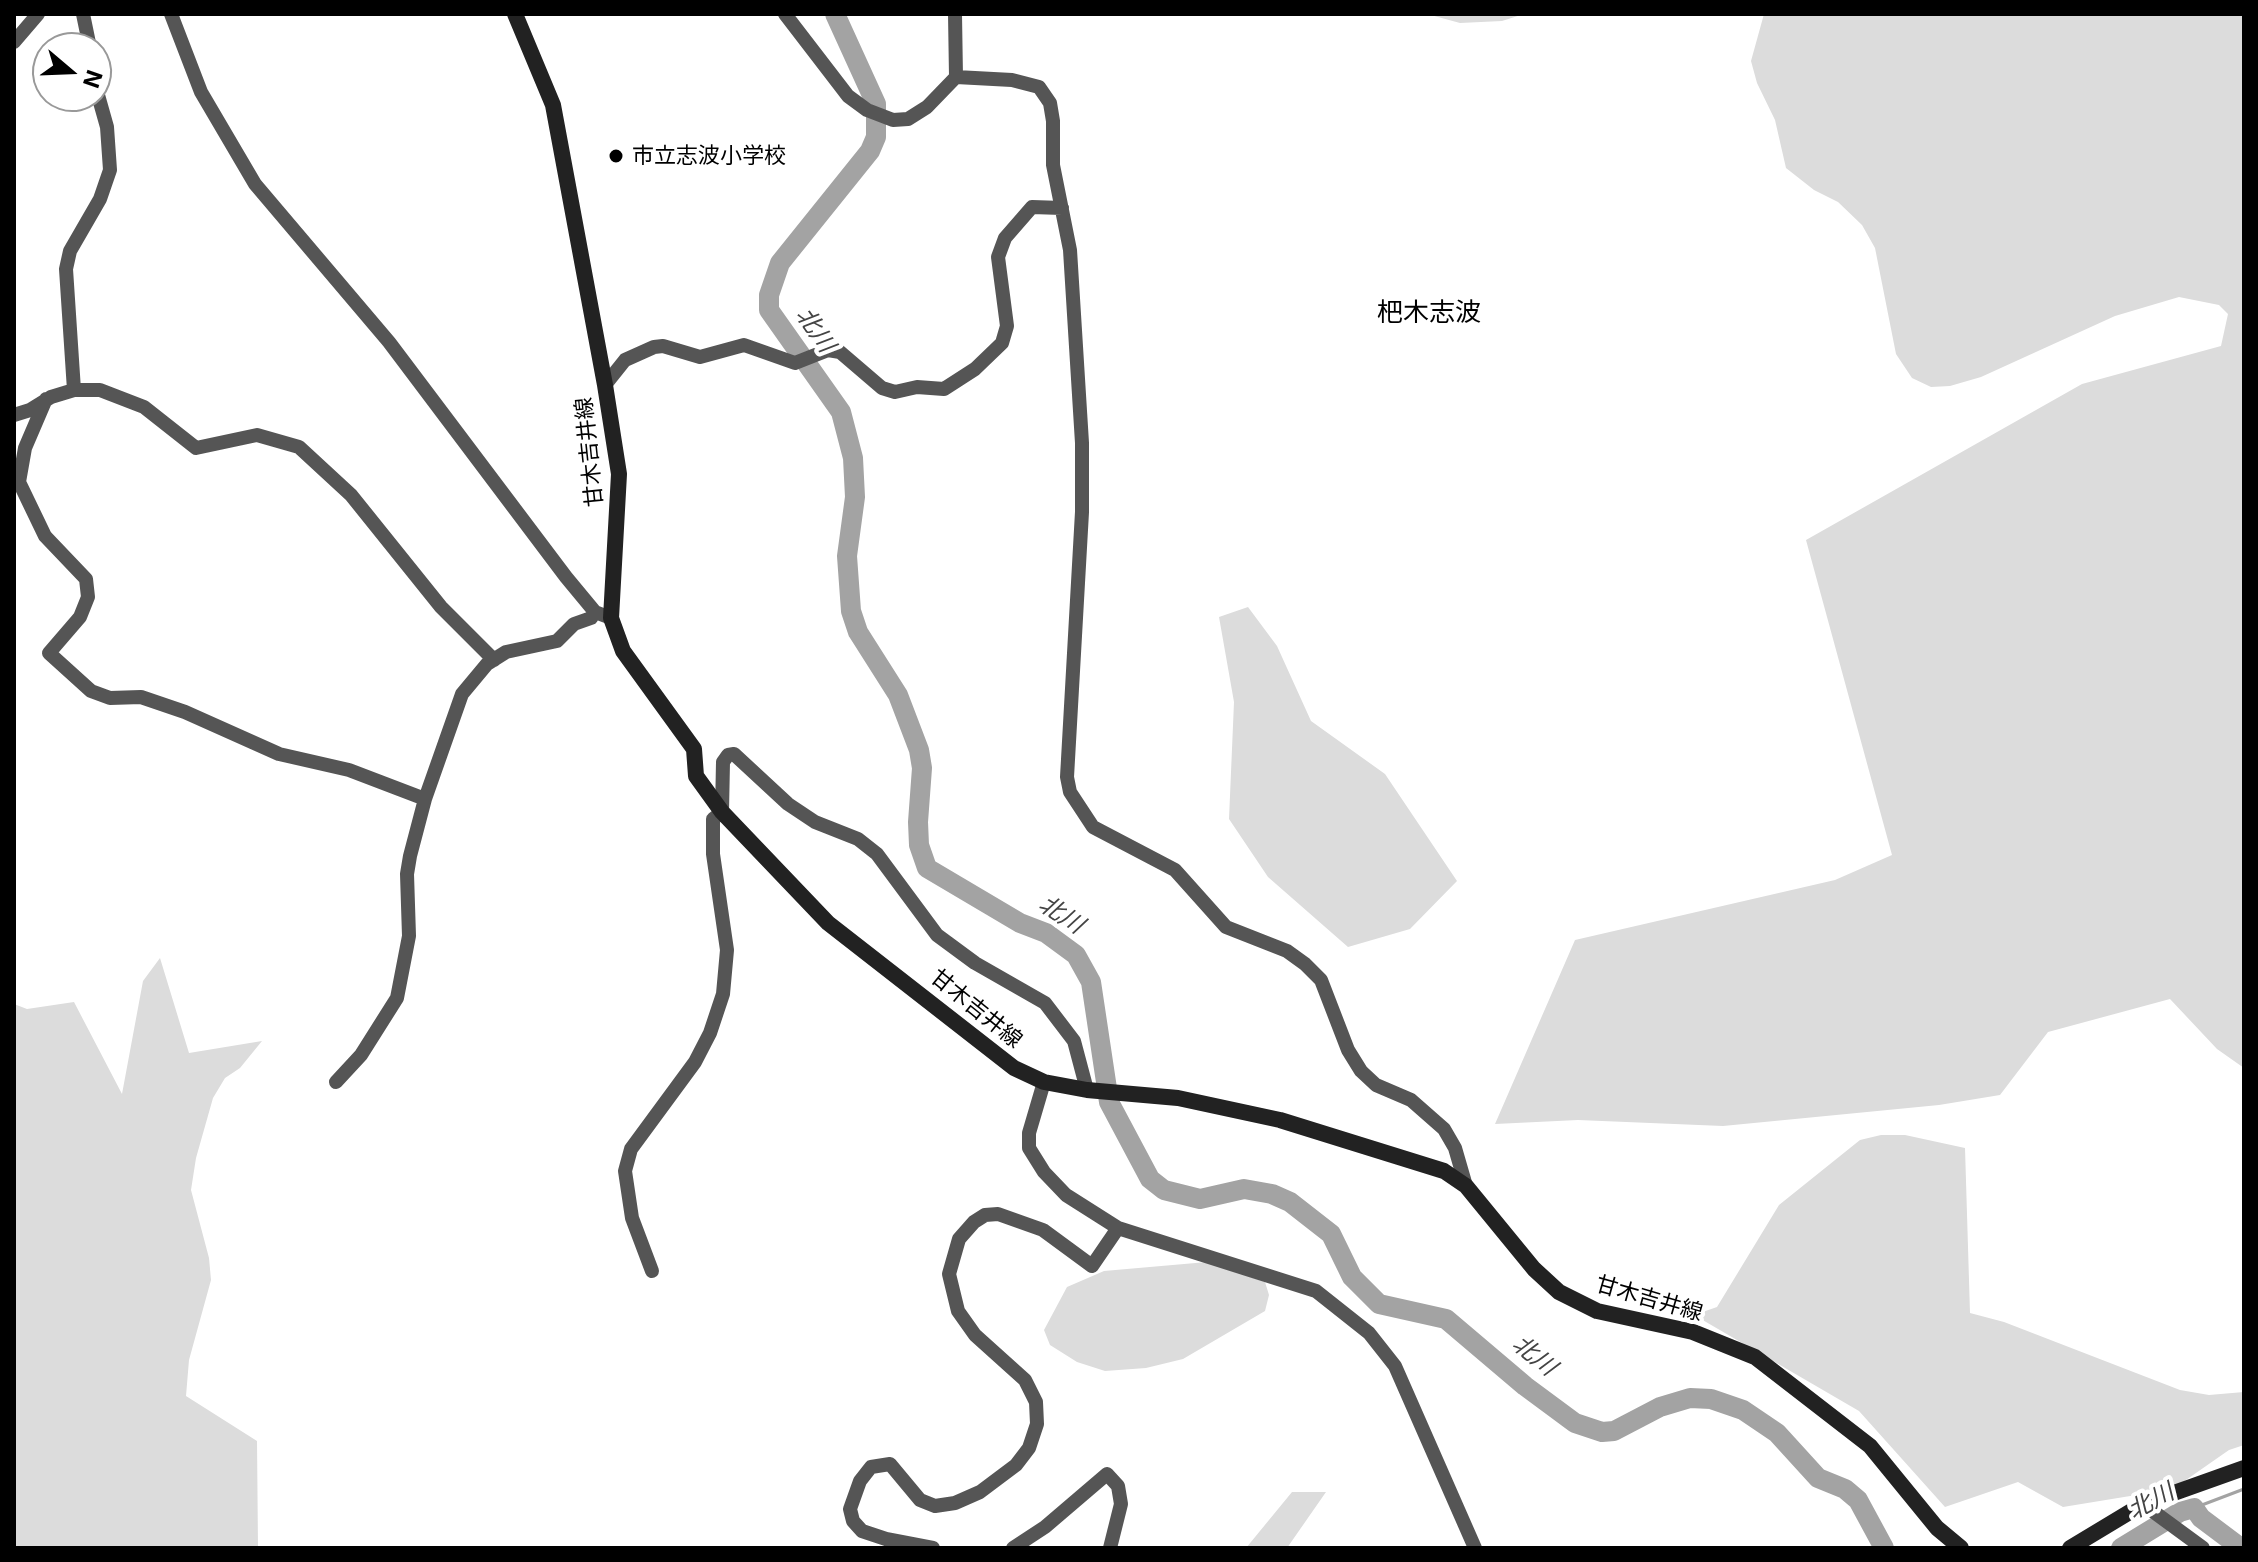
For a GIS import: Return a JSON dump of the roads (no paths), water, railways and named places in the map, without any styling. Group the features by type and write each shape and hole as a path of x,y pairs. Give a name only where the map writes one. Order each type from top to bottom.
{"main road":[{"name":"甘木吉井線","path":"515,14 553,105 605,385 619,474 611,618 623,651 694,749 696,776 722,812 828,923 1014,1068 1044,1082 1087,1090 1178,1098 1280,1120 1444,1171 1466,1186 1534,1269 1559,1292 1597,1311 1693,1332 1755,1357 1870,1446 1937,1528 1961,1548"},
{"path":"2070,1548 2143,1504 2244,1468"}],"street":[{"path":"14,42 38,14"},
{"path":"171,14 201,92 255,184 363,309 595,612 611,618"},
{"path":"785,14 848,96 867,110 893,120 908,119 927,107 956,77 955,14"},
{"path":"956,77 1012,80 1039,87 1050,103 1053,121 1053,165 1071,265 1082,443 1082,512 1067,777 1070,792 1093,827 1175,870 1226,927 1287,951 1305,964 1321,980 1348,1050 1361,1071 1376,1085 1411,1100 1444,1129 1455,1148 1466,1186"},
{"path":"74,390 66,269 70,251 100,199 110,170 103,112"},
{"path":"605,385 625,360 654,347 663,346 700,357 744,345 795,363 828,350 840,352 882,388 895,392 917,387 944,389 975,369 1002,343 1007,326 998,257 1005,238 1032,207 1062,208"},
{"path":"14,415 30,410 46,399 74,390 100,390 144,407 196,448 257,435 299,447 351,495 441,607 494,660"},
{"path":"46,399 25,448 19,482 45,536 86,579 88,597 80,617 49,653 91,691 110,698 141,697 185,712 279,754 305,763 349,770 425,799"},
{"path":"336,1082 361,1055 397,998 409,936 407,874 425,799 462,694 494,660 506,652 557,641 574,624 591,618 595,612"},
{"path":"652,1271 632,1218 625,1171 631,1149 695,1062 710,1033 723,994 727,950 713,854 713,819 722,812 723,762 728,755 734,754 788,804 815,822 858,839 877,854 937,935 975,963 1045,1003 1074,1041 1087,1090"},
{"path":"1044,1082 1029,1133 1034,1159 1066,1195 1118,1228 1290,1281 1316,1291 1350,1315 1395,1366 1475,1548"},
{"path":"933,1548 862,1531 853,1521 850,1509 865,1474 871,1467 890,1464 920,1500 935,1506 955,1503 980,1492 1016,1465 1029,1448 1037,1424 1036,1402 1025,1380 975,1335 958,1311 949,1274 959,1239 974,1222 985,1215 998,1214 1043,1230 1092,1266 1118,1228"},
{"path":"1013,1548 1045,1527 1107,1474 1118,1486 1121,1504 1110,1548"},
{"path":"2143,1504 2203,1548"}],"waterway":[{"name":"北川","path":"835,14 876,104 876,137 870,151 780,263 769,295 769,310 841,412 853,458 855,497 847,556 851,611 858,632 898,695 919,750 922,768 919,845 927,868 1020,923 1046,933 1076,955 1091,982 1109,1102 1150,1179 1164,1190 1200,1199 1244,1189 1272,1194 1290,1202 1331,1234 1352,1277 1379,1304 1446,1319 1525,1386 1575,1423 1602,1432 1614,1431 1660,1407 1690,1398 1711,1399 1743,1410 1777,1433 1818,1478 1845,1489 1858,1500 1884,1548"},
{"path":"2194,1508 2244,1489"},
{"name":"北川","path":"2121,1548 2180,1512 2194,1508 2201,1518 2241,1548"}],"place":[{"name":"市立志波小学校","path":"616,156"}],"district":[{"name":"杷木志波","path":"1429,313"}]}
